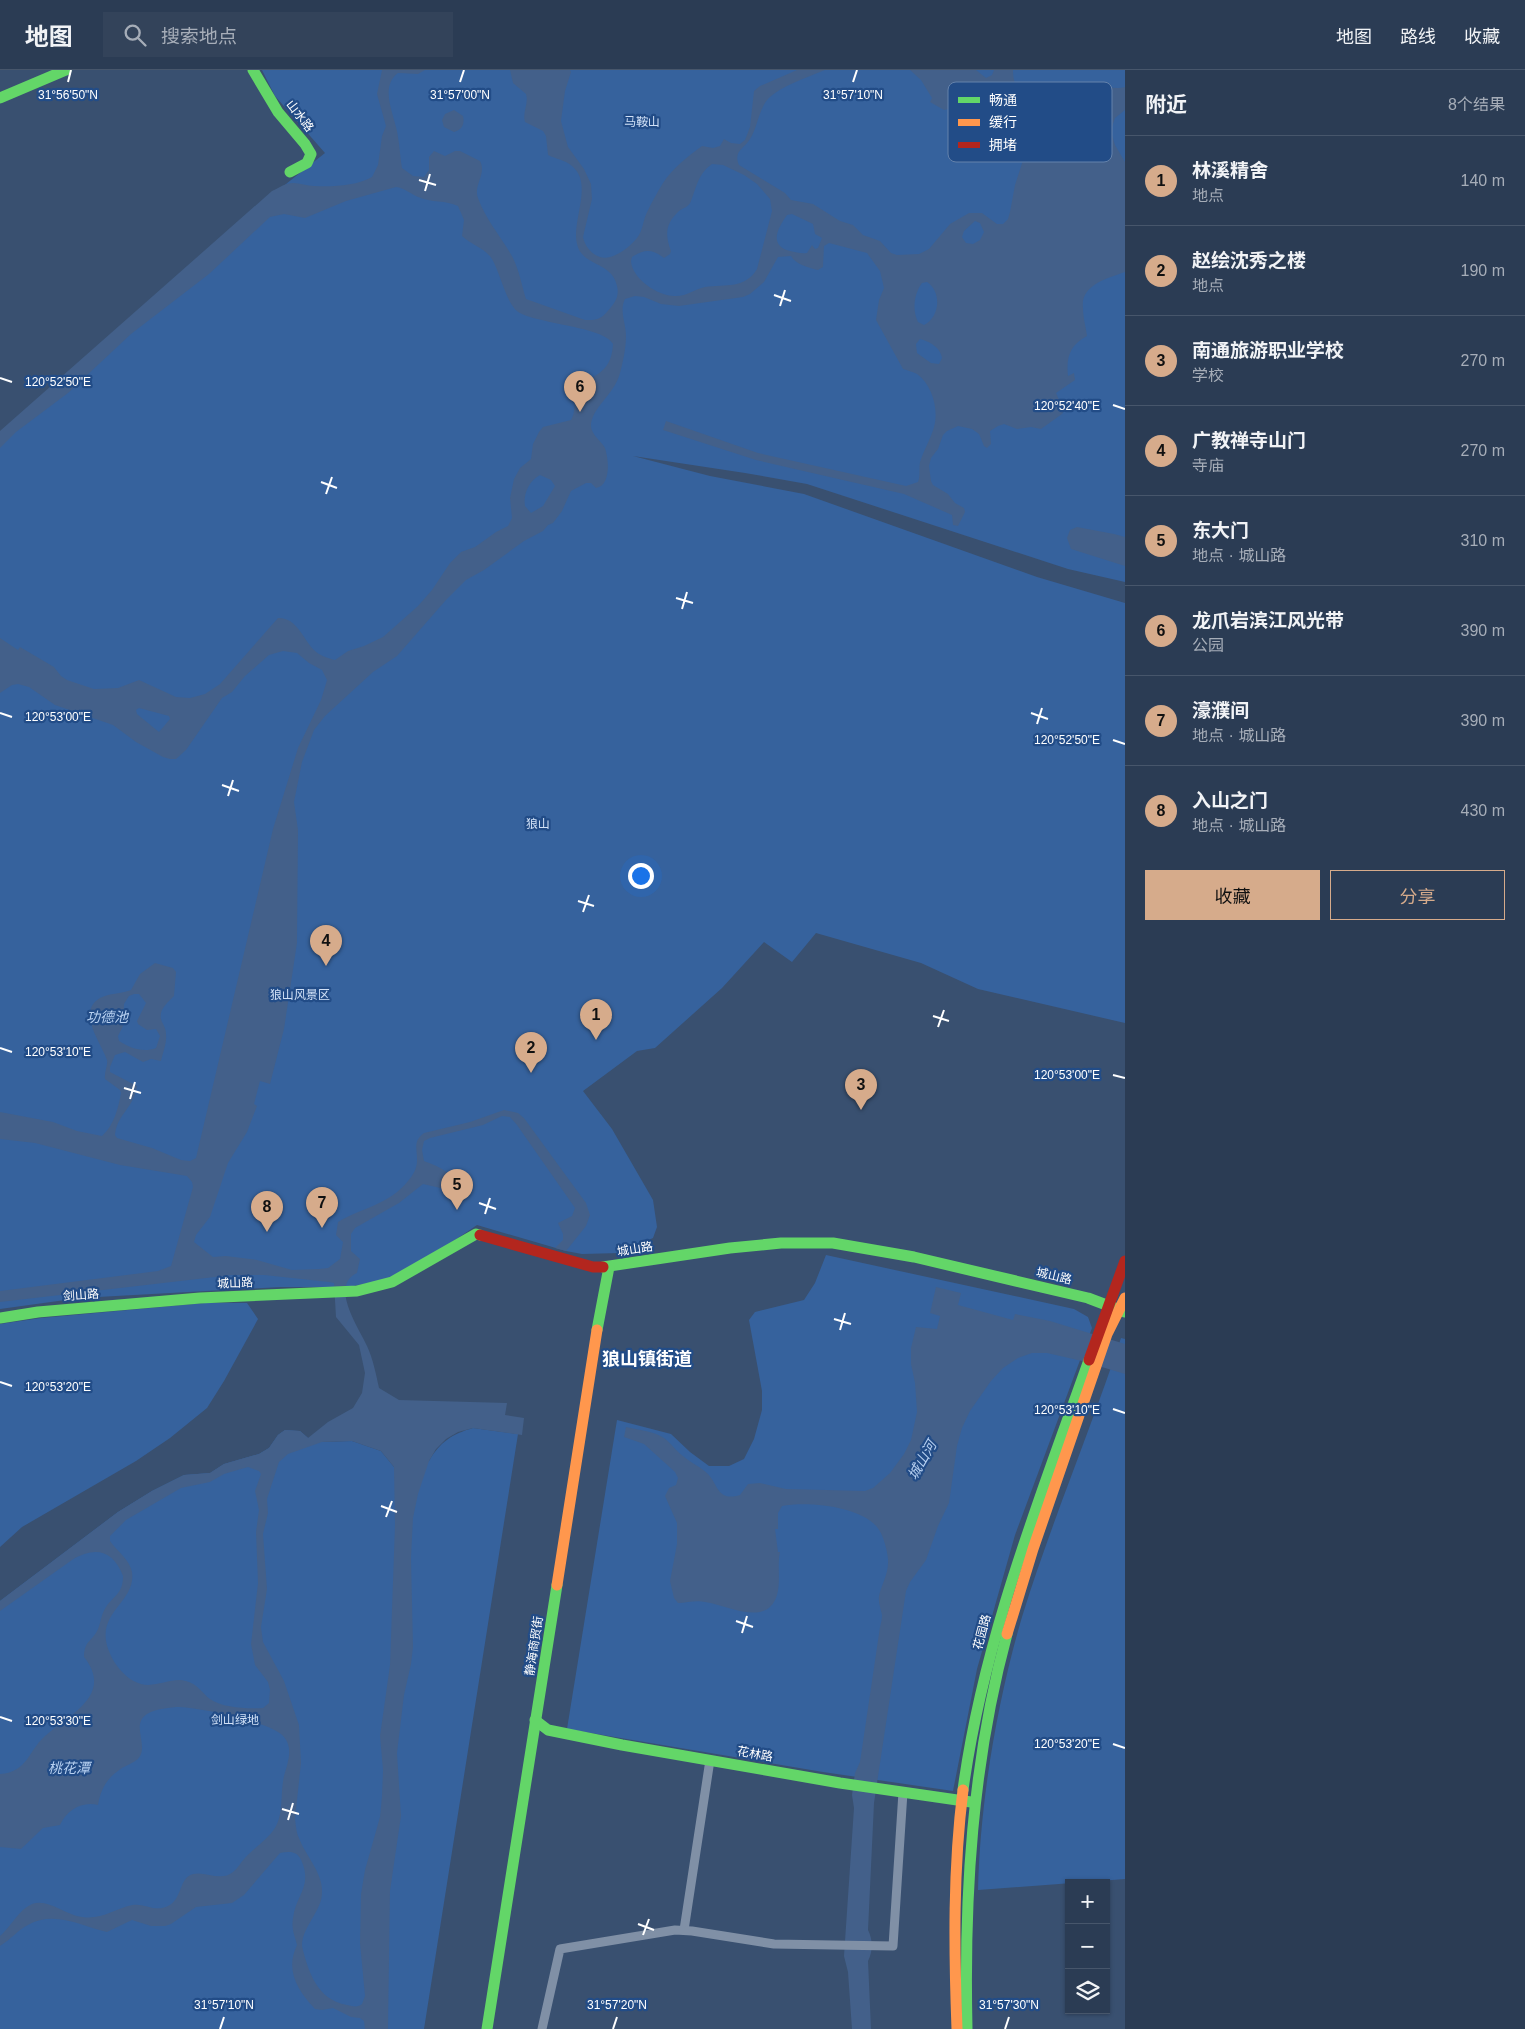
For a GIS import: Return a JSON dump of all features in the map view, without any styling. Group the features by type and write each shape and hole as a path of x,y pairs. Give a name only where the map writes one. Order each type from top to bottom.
{"street":[{"path":"0,98 66,70"},
{"name":"山水路","path":"253,70 278,112 305,144 310,154 306,163 290,172"},
{"name":"城山路","path":"164,1302 200,1298 357,1292 392,1282 476,1234 593,1267 609,1267 730,1248 781,1243 833,1243 914,1257 1088,1298 1123,1313"},
{"name":"花园路","path":"957,2029 954,1965 955,1875 968,1802 978,1766 995,1679 1019,1590 1103,1333 1108,1306 1125,1261"},
{"name":"静海商贸街","path":"487,2029 609,1267"},
{"name":"花园路","path":"1103,1333 1123,1313 1125,1298"},
{"name":"剑山路","path":"0,1318 38,1312 164,1302"},
{"name":"花林路","path":"535,1720 548,1730 840,1783 968,1802"},
{"path":"684,1930 710,1760"},
{"path":"542,2029 560,1949 675,1930 774,1944 893,1946 903,1792"},
{"name":"花园路","path":"966,2029 964,1959 968,1802"}],"green space":[{"path":"262,70 1125,70 1125,582 1068,569 807,484 633,456 710,476 804,494 1037,577 1125,603 1125,1023 978,989 921,963 816,933 792,962 764,942 722,988 655,1048 637,1051 583,1091 612,1129 653,1200 657,1227 653,1238 620,1253 582,1254 477,1225 445,1247 388,1279 349,1287 281,1287 80,1298 0,1309 0,441 286,184 325,153 275,96"},
{"path":"826,1255 1074,1309 1088,1317 1092,1328 1015,1535 977,1669 953,1791 823,1772 567,1729 617,1420 671,1434 690,1452 709,1466 729,1466 744,1459 754,1439 762,1410 762,1391 749,1320 755,1312 804,1300 815,1283"},
{"path":"205,1303 247,1303 258,1319 207,1408 170,1438 136,1461 22,1527 0,1547 0,1324 41,1318"},
{"path":"1121,1338 1125,1339 1125,1879 1065,1879 1065,1883 978,1890 982,1822 991,1752 1013,1650 1045,1547"},
{"name":"剑山绿地","path":"473,1428 518,1434 424,2029 0,2029 0,1601 118,1512 152,1491 184,1475 210,1473 224,1464 259,1454 269,1448 278,1435 285,1430 300,1431 308,1438 322,1442 352,1441 381,1451 394,1467 429,1461 447,1440"}],"water":[{"path":"382,70 425,70 418,74 398,73 392,79 389,87 390,103 397,129 402,168 413,176 424,177 429,170 429,157 434,151 445,156 455,151 460,151 480,161 482,170 477,189 478,198 513,258 526,299 585,320 599,318 609,310 617,298 617,286 609,272 585,257 580,251 576,235 582,193 578,174 569,164 548,155 546,136 543,131 525,122 526,94 513,83 510,70 570,70 571,72 565,91 561,121 568,147 584,169 591,184 592,199 583,237 591,252 600,257 611,257 622,252 636,239 648,209 663,183 686,158 702,146 713,148 720,146 724,139 731,143 740,144 745,140 750,127 754,91 760,86 797,70 825,70 776,92 765,103 750,139 738,153 739,165 785,193 791,200 813,204 840,221 853,225 863,235 880,241 891,253 897,255 919,254 929,249 950,224 969,213 982,213 997,224 1003,224 1008,219 1015,185 1022,162 1112,162 1112,135 1115,145 1125,162 1125,272 1103,280 1090,288 1083,300 1083,315 1087,336 1077,343 1070,352 1068,376 1074,373 1075,380 1056,393 1064,411 1062,414 1041,429 1031,427 1017,429 1004,424 998,426 990,431 991,444 987,448 984,446 979,434 972,429 958,426 943,435 938,449 931,458 929,466 931,481 933,485 948,494 955,503 964,508 965,512 958,526 953,525 952,515 904,494 756,460 663,430 666,421 758,453 906,486 918,482 920,462 934,427 935,405 927,384 917,374 903,369 876,320 879,300 884,288 880,271 867,253 829,243 824,246 823,267 818,270 799,263 791,256 778,257 764,282 750,294 743,297 679,306 661,304 644,297 635,296 625,299 623,313 626,341 620,373 613,388 595,413 591,426 593,432 605,448 608,471 604,482 596,488 591,483 586,483 571,491 562,511 553,523 466,580 397,656 373,672 325,716 314,730 302,762 294,802 298,830 297,943 284,1029 270,1084 260,1081 254,1104 257,1106 247,1132 228,1163 210,1217 196,1235 194,1242 213,1257 226,1256 257,1260 292,1270 328,1268 340,1259 343,1242 336,1235 338,1222 384,1201 410,1179 417,1160 416,1145 418,1139 424,1133 470,1122 504,1110 518,1113 524,1118 586,1203 590,1215 586,1226 566,1251 555,1248 563,1240 563,1234 558,1223 572,1216 575,1208 517,1125 510,1117 502,1116 483,1125 424,1141 422,1150 424,1161 439,1167 447,1173 453,1181 453,1187 449,1190 423,1184 399,1203 355,1228 351,1234 351,1251 360,1259 357,1273 349,1279 346,1287 348,1308 369,1351 379,1388 399,1400 507,1403 505,1415 524,1418 522,1435 473,1428 458,1432 446,1439 436,1449 429,1461 418,1494 413,1518 411,1558 413,1647 404,1695 397,1753 401,1816 390,1891 388,2029 365,2029 364,2021 360,2018 351,2017 333,2008 315,2009 298,1987 292,1963 297,1945 293,1922 295,1910 304,1885 305,1871 300,1858 293,1853 280,1853 244,1895 232,1903 196,1907 165,1926 151,1926 132,1920 107,1932 68,1921 48,1919 28,1925 0,1946 0,1936 23,1910 32,1904 44,1903 76,1916 89,1918 102,1916 132,1905 162,1908 174,1902 184,1880 188,1876 198,1873 224,1876 233,1872 269,1836 278,1822 289,1746 284,1737 277,1731 252,1721 190,1708 172,1707 154,1711 147,1714 140,1724 141,1754 138,1759 112,1776 103,1788 98,1805 86,1804 76,1808 67,1815 60,1825 43,1828 21,1849 0,1847 0,1774 9,1772 22,1765 45,1736 85,1703 91,1693 94,1682 92,1670 84,1657 85,1647 96,1633 104,1610 120,1591 123,1576 119,1567 109,1556 96,1552 88,1553 72,1560 0,1611 0,1601 118,1512 152,1491 184,1475 210,1473 224,1464 259,1454 269,1448 278,1435 285,1430 300,1431 308,1438 328,1422 353,1408 362,1393 365,1373 359,1345 336,1317 334,1283 329,1282 264,1275 232,1275 0,1302 0,1291 158,1271 171,1266 193,1187 192,1182 187,1176 120,1165 35,1143 0,1139 0,1112 53,1122 77,1131 102,1136 117,1111 121,1093 120,1090 105,1079 107,1060 90,1020 90,1011 93,1004 100,998 131,990 140,974 155,963 173,968 176,972 174,996 168,1001 161,1014 166,1032 165,1048 161,1061 151,1059 143,1062 125,1052 115,1055 110,1072 137,1086 133,1100 119,1122 115,1135 117,1138 152,1148 181,1160 190,1161 196,1158 273,829 298,748 321,700 327,680 322,670 309,663 297,653 283,651 269,655 245,676 232,692 222,698 186,750 176,759 170,759 136,742 113,725 55,705 29,687 18,684 12,685 0,693 0,638 18,650 20,647 54,667 67,680 94,689 118,688 139,680 176,697 190,698 205,694 220,684 278,618 294,624 317,653 335,660 348,651 383,637 418,606 432,590 450,563 461,552 475,547 508,526 512,518 510,498 514,479 520,468 531,459 533,444 539,432 543,427 571,420 577,394 588,381 604,369 611,355 613,344 607,338 585,330 529,317 520,313 511,304 489,255 462,236 464,220 458,206 423,199 396,187 346,201 305,218 284,214 270,217 209,274 131,334 68,393 16,432 0,448 0,431 272,191 290,183 336,186 359,182 372,177 378,165 382,136 386,126 377,94","holes":["712,164 723,165 744,175 757,184 770,199 772,211 757,269 747,280 741,283 705,287 680,296 669,296 655,290 641,280 633,268 632,257 648,251 664,258 670,254 667,235 671,220 690,203 699,181 707,168","792,214 813,224 815,234 822,238 818,248 815,249 812,245 807,253 801,253 790,251 779,245 777,240 778,231 787,215","975,221 980,223 984,232 980,240 973,244 966,243 962,237 964,231","927,282 932,286 937,298 936,311 924,325 918,322 915,312 917,292 922,283","920,339 934,346 942,358 939,364 931,363 917,353 916,344","540,475 551,480 555,486 543,506 531,513 525,506 525,497 528,488","139,708 169,716 170,719 159,732 137,714 136,710","139,994 146,1003 137,1021 138,1024 147,1030 156,1029 160,1036 156,1048 137,1049 119,1041 118,1036 123,1026 124,1004 129,996","352,1441 381,1451 394,1467 395,1525 390,1665 380,1736 383,1770 382,1796 380,1817 365,1870 361,1894 360,1943 365,1996 362,2004 357,2006 337,2002 321,1991 307,1965 302,1946 305,1932 319,1906 322,1885 317,1871 298,1836 296,1828 295,1819 301,1763 299,1725 284,1681 263,1642 261,1627 267,1589 263,1534 268,1513 267,1499 279,1462 288,1454 322,1442","248,1467 259,1471 261,1474 255,1491 259,1510 256,1532 258,1583 251,1644 255,1665 268,1682 270,1690 269,1703 263,1708 243,1708 215,1702 197,1686 181,1680 147,1685 137,1683 120,1670 107,1646 106,1633 109,1622 127,1594 131,1584 132,1572 126,1560 110,1541 110,1536 126,1520 181,1488 210,1482 224,1474"]},
{"path":"910,70 976,70 986,78 992,75 994,70 1013,70 1014,82 948,82 948,109 944,110 930,102 932,98 921,80"},
{"path":"1125,87 1125,110 1115,118 1112,127 1112,88"},
{"path":"454,110 463,116 464,122 461,128 454,132 444,127 442,120 445,114"},
{"path":"1077,527 1125,537 1125,566 1071,549 1067,538 1070,530"},
{"name":"城山河","path":"936,1287 961,1293 958,1305 1013,1320 1015,1314 1050,1321 1125,1344 1125,1374 1047,1353 1032,1353 1018,1358 1003,1368 991,1381 970,1411 962,1428 957,1446 949,1503 938,1526 926,1560 910,1582 906,1591 874,1803 868,1930 872,1945 868,1961 871,2029 852,2029 848,1972 844,1956 854,1808 852,1795 855,1773 860,1762 882,1618 879,1596 888,1564 883,1538 877,1527 869,1520 846,1510 805,1504 782,1506 778,1513 778,1529 775,1529 778,1552 780,1552 779,1584 777,1595 772,1605 756,1613 735,1610 702,1601 678,1603 674,1598 670,1581 677,1544 677,1523 665,1496 669,1488 676,1485 678,1478 675,1472 644,1444 624,1437 626,1427 651,1432 667,1440 678,1452 708,1474 719,1491 727,1496 740,1495 748,1484 760,1483 786,1489 865,1491 873,1488 890,1473 904,1454 911,1440 917,1412 911,1348 916,1327 937,1329 940,1316 930,1313"}],"traffic: fast":[{"path":"0,98 66,70"},
{"path":"253,70 278,112 311,154 307,163 290,172"},
{"path":"0,1318 38,1312 200,1298 357,1291 392,1282 476,1234 480,1235"},
{"path":"603,1267 730,1248 781,1243 833,1243 914,1257 1088,1298 1125,1312"},
{"path":"597,1330 609,1267"},
{"path":"963,1790 972,1735 998,1626 1032,1519 1089,1360"},
{"path":"487,2029 557,1585"},
{"path":"967,2029 967,1929 973,1830 986,1731 1007,1634"},
{"path":"535,1720 548,1730 622,1745 840,1783 971,1802"}],"traffic: slow":[{"path":"1007,1634 1033,1549 1107,1334 1125,1298"},
{"path":"557,1585 597,1330"},
{"path":"957,2029 955,1909 957,1849 963,1790"}],"traffic: jam":[{"path":"480,1235 593,1267 603,1267"},
{"path":"1089,1360 1125,1261"}],"place":[{"name":"龙爪岩滨江风光带","path":"580,412"},
{"name":"广教禅寺山门","path":"326,966"},
{"name":"林溪精舍","path":"596,1040"},
{"name":"赵绘沈秀之楼","path":"531,1073"},
{"name":"南通旅游职业学校","path":"861,1110"},
{"name":"东大门","path":"457,1210"},
{"name":"濠濮间","path":"322,1228"},
{"name":"入山之门","path":"267,1232"}],"district":[{"name":"狼山镇街道","path":"647,1359"}],"park label":[{"name":"马鞍山","path":"642,122"},
{"name":"狼山","path":"538,824"},
{"name":"狼山风景区","path":"300,995"}],"water label":[{"name":"功德池","path":"107,1017"},
{"name":"桃花潭","path":"69,1768"}]}
